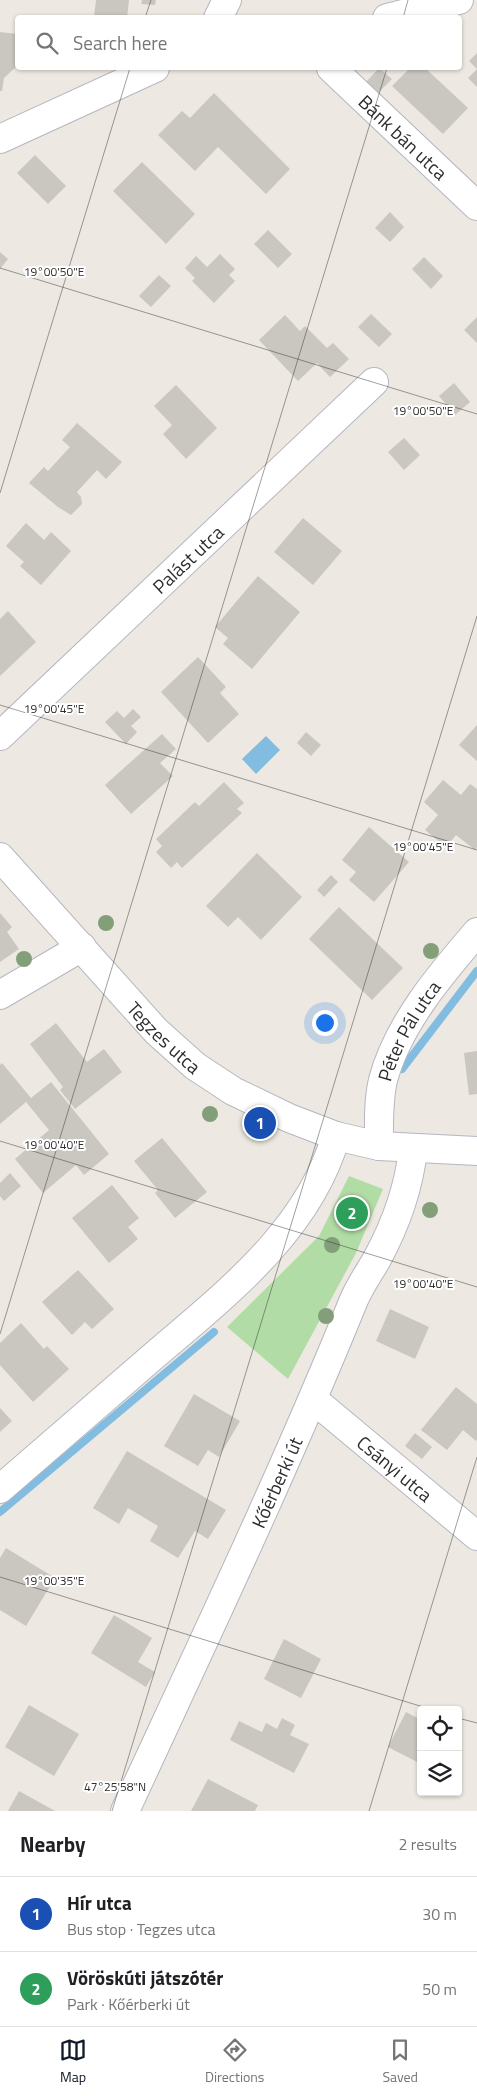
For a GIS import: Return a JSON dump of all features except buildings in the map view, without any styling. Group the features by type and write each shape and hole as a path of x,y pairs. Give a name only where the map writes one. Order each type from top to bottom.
{"street":[{"path":"220,15 227,0"},
{"path":"399,15 459,0"},
{"path":"0,139 151,70"},
{"name":"Bánk bán utca","path":"333,70 477,206"},
{"name":"Palást utca","path":"0,736 374,382"},
{"name":"Tegzes utca","path":"0,857 156,1030 195,1066 233,1091 317,1130 336,1136 379,1146 477,1151"},
{"name":"Péter Pál utca","path":"379,1146 379,1116 383,1081 395,1047 418,1007 477,932"},
{"path":"0,995 82,947"},
{"path":"0,1489 247,1276 312,1195 329,1159 336,1136"},
{"name":"Kőérberki út","path":"125,1811 314,1400 357,1293 378,1258 403,1202 410,1175 413,1149"},
{"name":"Csányi utca","path":"314,1400 477,1536"}],"green space":[{"path":"349,1176 383,1189 356,1253 288,1379 227,1327 319,1236"}],"water":[{"path":"266,736 280,750 256,774 242,759"}],"waterway":[{"path":"402,1069 477,971"},
{"path":"0,1512 214,1332"}],"place":[{"name":"Hír utca","path":"260,1123"},
{"name":"Vöröskúti játszótér","path":"352,1213"}]}
